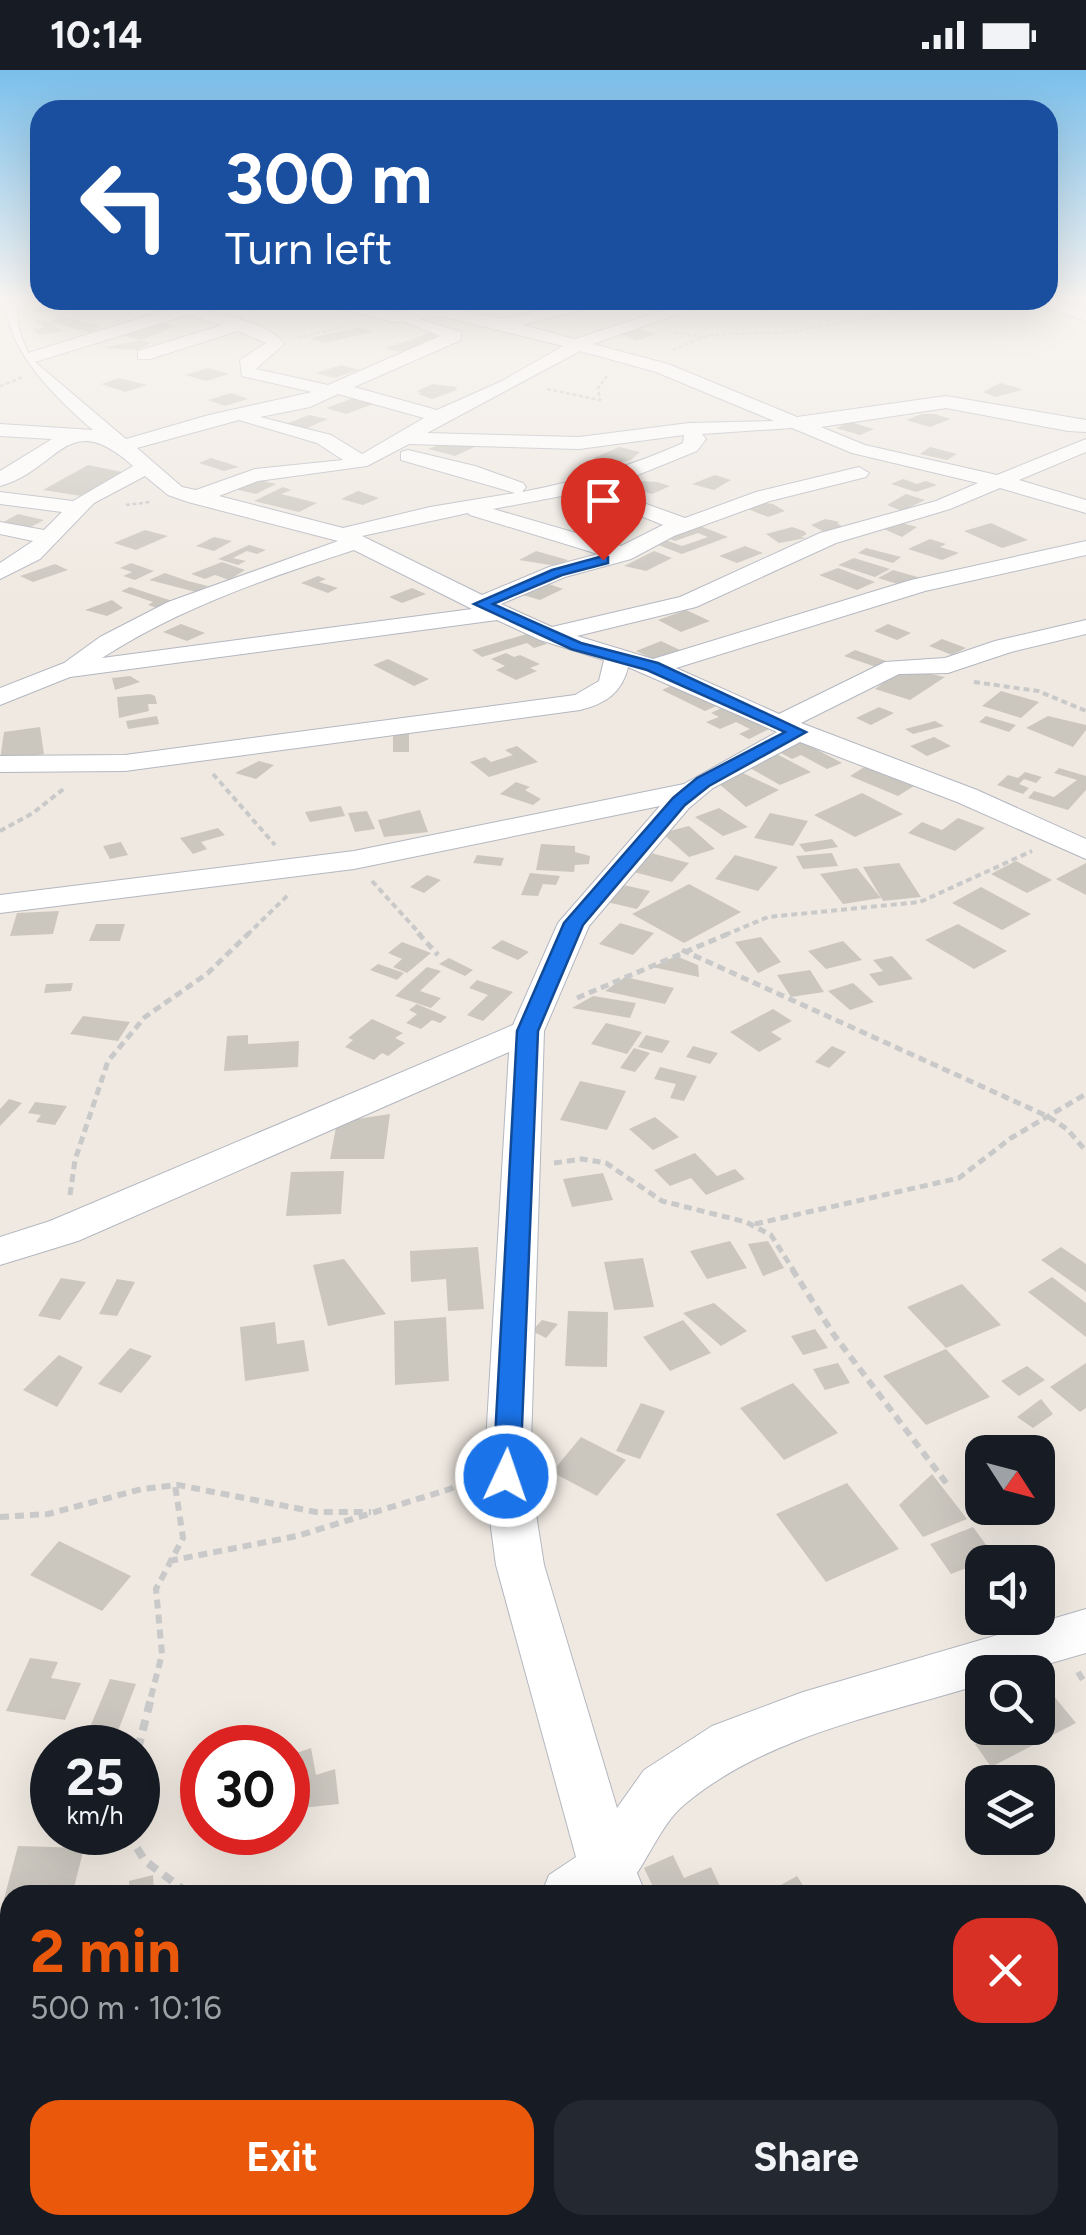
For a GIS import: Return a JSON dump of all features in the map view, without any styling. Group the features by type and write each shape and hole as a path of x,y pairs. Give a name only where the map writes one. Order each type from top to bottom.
{"street":[{"path":"63,396 163,485 195,498 350,538 550,635 653,666 788,728 967,796 1074,844 1086,815"},
{"path":"0,430 114,442 282,410 318,396"},
{"path":"359,396 440,416"},
{"path":"195,498 256,475 329,469 360,462 484,396"},
{"path":"730,396 859,449 999,481 1086,506"},
{"path":"407,438 580,443 689,429 827,422 904,406 947,402 994,407 1086,426"},
{"path":"235,416 324,440 360,462"},
{"path":"66,670 106,642 186,602 350,538 374,524 601,480 661,462 690,447 696,439 689,429"},
{"path":"0,480 69,437"},
{"path":"550,635 688,602 828,538 943,505 1086,445"},
{"path":"384,452 468,470 516,487"},
{"path":"0,572 32,554 78,508 144,468"},
{"path":"428,483 468,470"},
{"path":"0,696 66,670 490,608 557,572 623,554 682,525 782,490 858,474"},
{"path":"474,507 553,475 601,480 631,506 682,525"},
{"path":"0,498 78,508"},
{"path":"374,524 390,499"},
{"path":"474,507 623,554"},
{"path":"0,528 48,536"},
{"path":"653,666 920,586 1082,552"},
{"path":"598,1885 510,1514 508,1446 527,1031 574,923 690,791 888,670 939,667 1053,632 1086,627"},
{"path":"0,764 43,761 91,765 147,760 580,702 610,688 617,657"},
{"path":"0,904 341,862 690,791"},
{"path":"0,1251 64,1231 527,1031"},
{"path":"599,1885 663,1788 731,1743 803,1715 1086,1631"}],"path":[{"path":"939,667 977,683 1038,691 1086,712"},
{"path":"147,760 192,764 214,775 292,867"},
{"path":"0,831 53,799 91,765"},
{"path":"527,1031 583,994 768,917 920,902 1074,844"},
{"path":"64,1231 75,1160 108,1061 145,1016 208,973 304,879 341,862 438,955"},
{"path":"682,950 1047,1116 1067,1129 1086,1151"},
{"path":"754,1224 959,1178 986,1154 1086,1094"},
{"path":"521,1166 582,1160 606,1163 662,1201 754,1224 780,1246 834,1334 947,1484"},
{"path":"169,1562 298,1536 462,1484 508,1446"},
{"path":"0,1517 48,1514 142,1489 175,1485 218,1490 300,1509 372,1512"},
{"path":"144,1725 162,1654 156,1589 183,1538 175,1485"},
{"path":"138,1855 177,1885"}],"building":[{"path":"221,396 248,399 225,406 208,400"},
{"path":"356,397 376,403 346,414 326,408"},
{"path":"922,414 951,419 930,427 906,420"},
{"path":"309,415 328,419 302,430 283,425"},
{"path":"850,422 874,429 860,435 836,428"},
{"path":"450,441 477,446 455,456 428,449"},
{"path":"619,447 640,452 631,460 615,464 594,458"},
{"path":"930,447 957,454 947,460 920,454"},
{"path":"211,458 239,467 224,471 199,463"},
{"path":"88,465 122,472 82,496 43,490"},
{"path":"715,475 731,480 714,490 692,484"},
{"path":"903,479 937,485 916,492 891,484"},
{"path":"249,481 276,484 256,494 230,488"},
{"path":"642,481 670,486 652,494 628,487"},
{"path":"283,487 291,490 281,494 317,503 299,512 254,501"},
{"path":"358,491 379,498 363,505 341,499"},
{"path":"906,494 925,500 902,511 887,505"},
{"path":"765,503 785,511 768,517 748,509"},
{"path":"18,514 44,520 25,530 0,524"},
{"path":"825,519 840,522 837,523 843,527 826,533 811,525"},
{"path":"902,523 917,527 902,537 884,529"},
{"path":"991,523 1028,540 1002,548 964,531"},
{"path":"604,526 620,531 606,541 586,535"},
{"path":"700,526 728,537 682,554 653,543 663,539 682,546 708,537 698,533 675,541 667,538"},
{"path":"792,527 804,531 807,534 801,537 806,538 779,543 766,534"},
{"path":"145,530 168,536 136,550 114,543"},
{"path":"214,537 232,541 214,551 196,546"},
{"path":"930,539 959,553 942,560 908,549"},
{"path":"249,545 266,550 257,554 247,551 233,558 246,561 238,565 218,559"},
{"path":"745,546 763,553 737,563 719,556"},
{"path":"866,548 901,557 893,563 858,553"},
{"path":"536,551 568,560 557,566 519,560"},
{"path":"654,551 672,558 646,571 624,566"},
{"path":"854,558 890,569 875,577 838,565"},
{"path":"222,562 245,570 229,580 191,574"},
{"path":"131,563 154,571 135,580 123,576 132,572 120,568"},
{"path":"55,564 68,570 33,582 20,576"},
{"path":"838,568 875,582 857,590 819,575"},
{"path":"893,570 921,578 907,587 878,578"},
{"path":"165,573 208,586 196,592 149,580"},
{"path":"318,576 326,579 319,582 338,588 328,593 301,583"},
{"path":"541,581 563,589 540,600 516,593"},
{"path":"130,587 173,601 157,608 148,605 153,602 121,591"},
{"path":"412,588 426,594 402,603 389,597"},
{"path":"112,600 123,608 107,616 85,610"},
{"path":"686,610 710,621 681,632 658,620"},
{"path":"181,624 205,633 187,641 163,632"},
{"path":"888,624 911,633 897,640 874,631"},
{"path":"530,633 547,644 534,648 527,643 482,657 472,650"},
{"path":"942,639 966,648 952,655 929,646"},
{"path":"661,641 680,650 655,660 636,651"},
{"path":"855,650 889,662 879,668 844,656"},
{"path":"506,653 540,664 530,668 537,671 516,680 496,670 505,666 491,659"},
{"path":"388,659 429,679 414,686 373,665"},
{"path":"903,668 945,677 910,700 875,689"},
{"path":"130,676 140,682 115,690 112,678"},
{"path":"675,684 719,705 705,711 662,690"},
{"path":"1001,691 1039,702 1021,718 982,706"},
{"path":"150,694 157,704 148,704 149,711 119,718 117,697"},
{"path":"723,707 769,729 749,739 739,734 750,729 736,722 720,729 706,722 719,717 711,713"},
{"path":"879,707 894,713 871,725 856,718"},
{"path":"157,716 159,724 128,729 126,721"},
{"path":"986,716 1016,725 1009,732 979,722"},
{"path":"1048,716 1086,725 1086,730 1073,747 1026,728"},
{"path":"935,721 944,726 913,734 905,729"},
{"path":"40,727 44,754 0,760 4,732"},
{"path":"409,733 409,752 393,752 393,734"},
{"path":"934,737 951,746 927,756 910,746"},
{"path":"799,740 842,763 827,769 801,755 792,759 775,750"},
{"path":"517,746 538,762 489,777 470,762 485,757 491,762 513,755 505,750"},
{"path":"773,752 811,772 780,785 743,764"},
{"path":"259,761 274,765 256,779 235,773"},
{"path":"866,766 914,786 898,796 850,776"},
{"path":"1059,768 1086,776 1086,790 1068,810 1028,798 1034,791 1054,797 1077,780 1054,773"},
{"path":"741,772 779,790 746,807 718,783"},
{"path":"1025,772 1042,777 1036,783 1024,779 1019,784 1029,788 1023,794 997,785 1008,775 1018,778"},
{"path":"516,782 530,787 525,790 541,799 533,805 500,794"},
{"path":"862,793 903,814 855,837 814,815"},
{"path":"341,806 345,816 310,822 305,812"},
{"path":"719,808 748,827 723,836 695,817"},
{"path":"420,810 428,832 384,837 378,820"},
{"path":"367,811 375,829 355,832 348,813"},
{"path":"770,813 808,821 793,846 754,838"},
{"path":"958,818 985,828 955,851 908,833 922,822 942,830"},
{"path":"689,826 715,849 689,857 662,833"},
{"path":"218,828 225,835 201,842 207,849 193,854 180,838"},
{"path":"832,839 838,847 805,852 799,844"},
{"path":"121,842 128,855 110,859 103,846"},
{"path":"541,844 575,846 575,852 590,856 589,864 575,865 574,872 536,870"},
{"path":"647,852 689,863 672,882 630,871"},
{"path":"832,853 838,866 803,869 796,856"},
{"path":"477,855 504,858 501,866 473,863"},
{"path":"735,855 778,867 758,891 715,879"},
{"path":"1016,861 1052,880 1027,893 991,874"},
{"path":"899,863 921,897 883,901 863,867"},
{"path":"1086,863 1086,895 1056,879"},
{"path":"857,868 881,898 843,904 820,874"},
{"path":"530,873 560,876 556,885 543,884 538,896 521,895"},
{"path":"427,875 441,880 424,893 410,887"},
{"path":"615,883 650,891 637,909 602,901"},
{"path":"689,884 741,912 684,943 632,914"},
{"path":"981,887 1031,914 1002,930 952,903"},
{"path":"59,911 53,934 10,936 17,913"},
{"path":"620,923 654,933 633,955 599,944"},
{"path":"96,924 125,924 120,941 89,941"},
{"path":"958,924 1007,951 974,969 925,940"},
{"path":"761,937 781,962 758,973 735,942"},
{"path":"502,940 529,952 518,960 491,948"},
{"path":"843,941 862,960 826,969 808,951"},
{"path":"402,942 431,953 407,973 393,967 402,959 388,953"},
{"path":"676,956 698,965 699,977 652,967"},
{"path":"892,956 913,979 879,986 869,974 883,971 873,960"},
{"path":"449,958 473,970 465,976 439,964"},
{"path":"378,964 404,973 397,980 370,970"},
{"path":"427,967 441,971 420,991 441,998 431,1008 395,996"},
{"path":"810,970 824,992 791,997 777,975"},
{"path":"625,977 674,988 665,1004 605,991"},
{"path":"477,980 513,992 483,1021 467,1015 488,995 469,988"},
{"path":"73,983 71,991 44,993 46,984"},
{"path":"853,983 874,1002 850,1010 828,991"},
{"path":"593,996 636,1003 630,1018 572,1008"},
{"path":"417,1004 447,1017 440,1023 432,1020 421,1029 406,1023 417,1014 409,1010"},
{"path":"773,1009 792,1021 771,1032 782,1039 759,1052 730,1032"},
{"path":"83,1016 130,1022 118,1041 70,1034"},
{"path":"372,1019 403,1033 395,1038 405,1043 388,1056 382,1053 374,1060 345,1047 353,1040 348,1038"},
{"path":"606,1023 642,1032 627,1054 591,1044"},
{"path":"248,1035 248,1044 299,1041 298,1067 224,1071 227,1036"},
{"path":"646,1035 670,1041 662,1053 638,1047"},
{"path":"693,1046 718,1053 710,1064 686,1057"},
{"path":"832,1046 846,1052 829,1068 815,1062"},
{"path":"634,1048 650,1053 635,1072 620,1068"},
{"path":"660,1067 697,1076 684,1101 670,1098 676,1084 654,1079"},
{"path":"580,1081 626,1091 607,1130 560,1120"},
{"path":"9,1099 22,1103 0,1126 0,1109"},
{"path":"35,1102 67,1106 55,1125 36,1122 41,1115 28,1113"},
{"path":"390,1114 384,1159 330,1159 337,1122"},
{"path":"655,1117 679,1137 653,1150 629,1129"},
{"path":"695,1153 717,1176 735,1169 745,1179 706,1195 691,1178 670,1186 654,1170"},
{"path":"344,1171 341,1214 286,1216 291,1172"},
{"path":"603,1173 613,1200 572,1207 563,1179"},
{"path":"730,1241 747,1268 707,1279 690,1251"},
{"path":"768,1241 784,1268 763,1276 748,1244"},
{"path":"478,1247 484,1309 448,1311 446,1279 411,1282 410,1251"},
{"path":"1061,1247 1086,1264 1086,1292 1041,1260"},
{"path":"643,1258 654,1307 614,1310 604,1262"},
{"path":"344,1259 386,1314 328,1326 313,1265"},
{"path":"1052,1277 1086,1303 1086,1337 1028,1292"},
{"path":"61,1278 86,1282 60,1320 38,1316"},
{"path":"117,1279 135,1282 117,1316 99,1314"},
{"path":"962,1284 1001,1325 946,1348 907,1307"},
{"path":"714,1303 747,1331 721,1346 683,1313"},
{"path":"568,1311 608,1312 607,1367 565,1366"},
{"path":"446,1317 449,1381 395,1385 394,1321"},
{"path":"542,1320 558,1324 546,1338 532,1331"},
{"path":"683,1320 711,1353 670,1371 643,1337"},
{"path":"275,1322 277,1344 304,1340 309,1371 245,1381 240,1327"},
{"path":"815,1329 828,1348 803,1355 791,1336"},
{"path":"130,1348 152,1356 121,1393 98,1384"},
{"path":"946,1349 990,1397 926,1425 883,1376"},
{"path":"59,1355 83,1367 57,1407 23,1390"},
{"path":"838,1363 850,1383 825,1390 813,1369"},
{"path":"1086,1363 1086,1408 1080,1412 1050,1387"},
{"path":"1027,1366 1045,1380 1019,1396 1001,1381"},
{"path":"793,1383 838,1433 784,1460 740,1408"},
{"path":"1041,1399 1053,1414 1033,1428 1017,1417"},
{"path":"641,1403 665,1411 640,1459 616,1451"},
{"path":"581,1437 626,1460 597,1496 552,1472"},
{"path":"932,1474 965,1520 923,1537 899,1505"},
{"path":"847,1483 899,1549 826,1582 776,1514"},
{"path":"973,1527 986,1545 965,1545 965,1569 951,1574 930,1544"},
{"path":"59,1541 131,1576 102,1611 30,1575"},
{"path":"30,1658 58,1662 51,1678 81,1683 65,1720 6,1711"},
{"path":"110,1679 136,1684 120,1725 91,1725"},
{"path":"1055,1697 1076,1723 1055,1734"},
{"path":"976,1745 1034,1745 995,1765 990,1765"},
{"path":"310,1748 316,1775 335,1769 339,1804 310,1807"},
{"path":"18,1846 30,1846 30,1855 82,1855 75,1885 8,1885"},
{"path":"673,1855 684,1878 711,1867 719,1885 652,1885 644,1868"},
{"path":"153,1875 154,1885 129,1885 129,1881"},
{"path":"797,1876 803,1885 781,1885"}],"route":[{"path":"506,1476 527,1031 574,923 679,802 703,782 798,732 653,666 576,646 481,604 557,572 603,560"}]}
